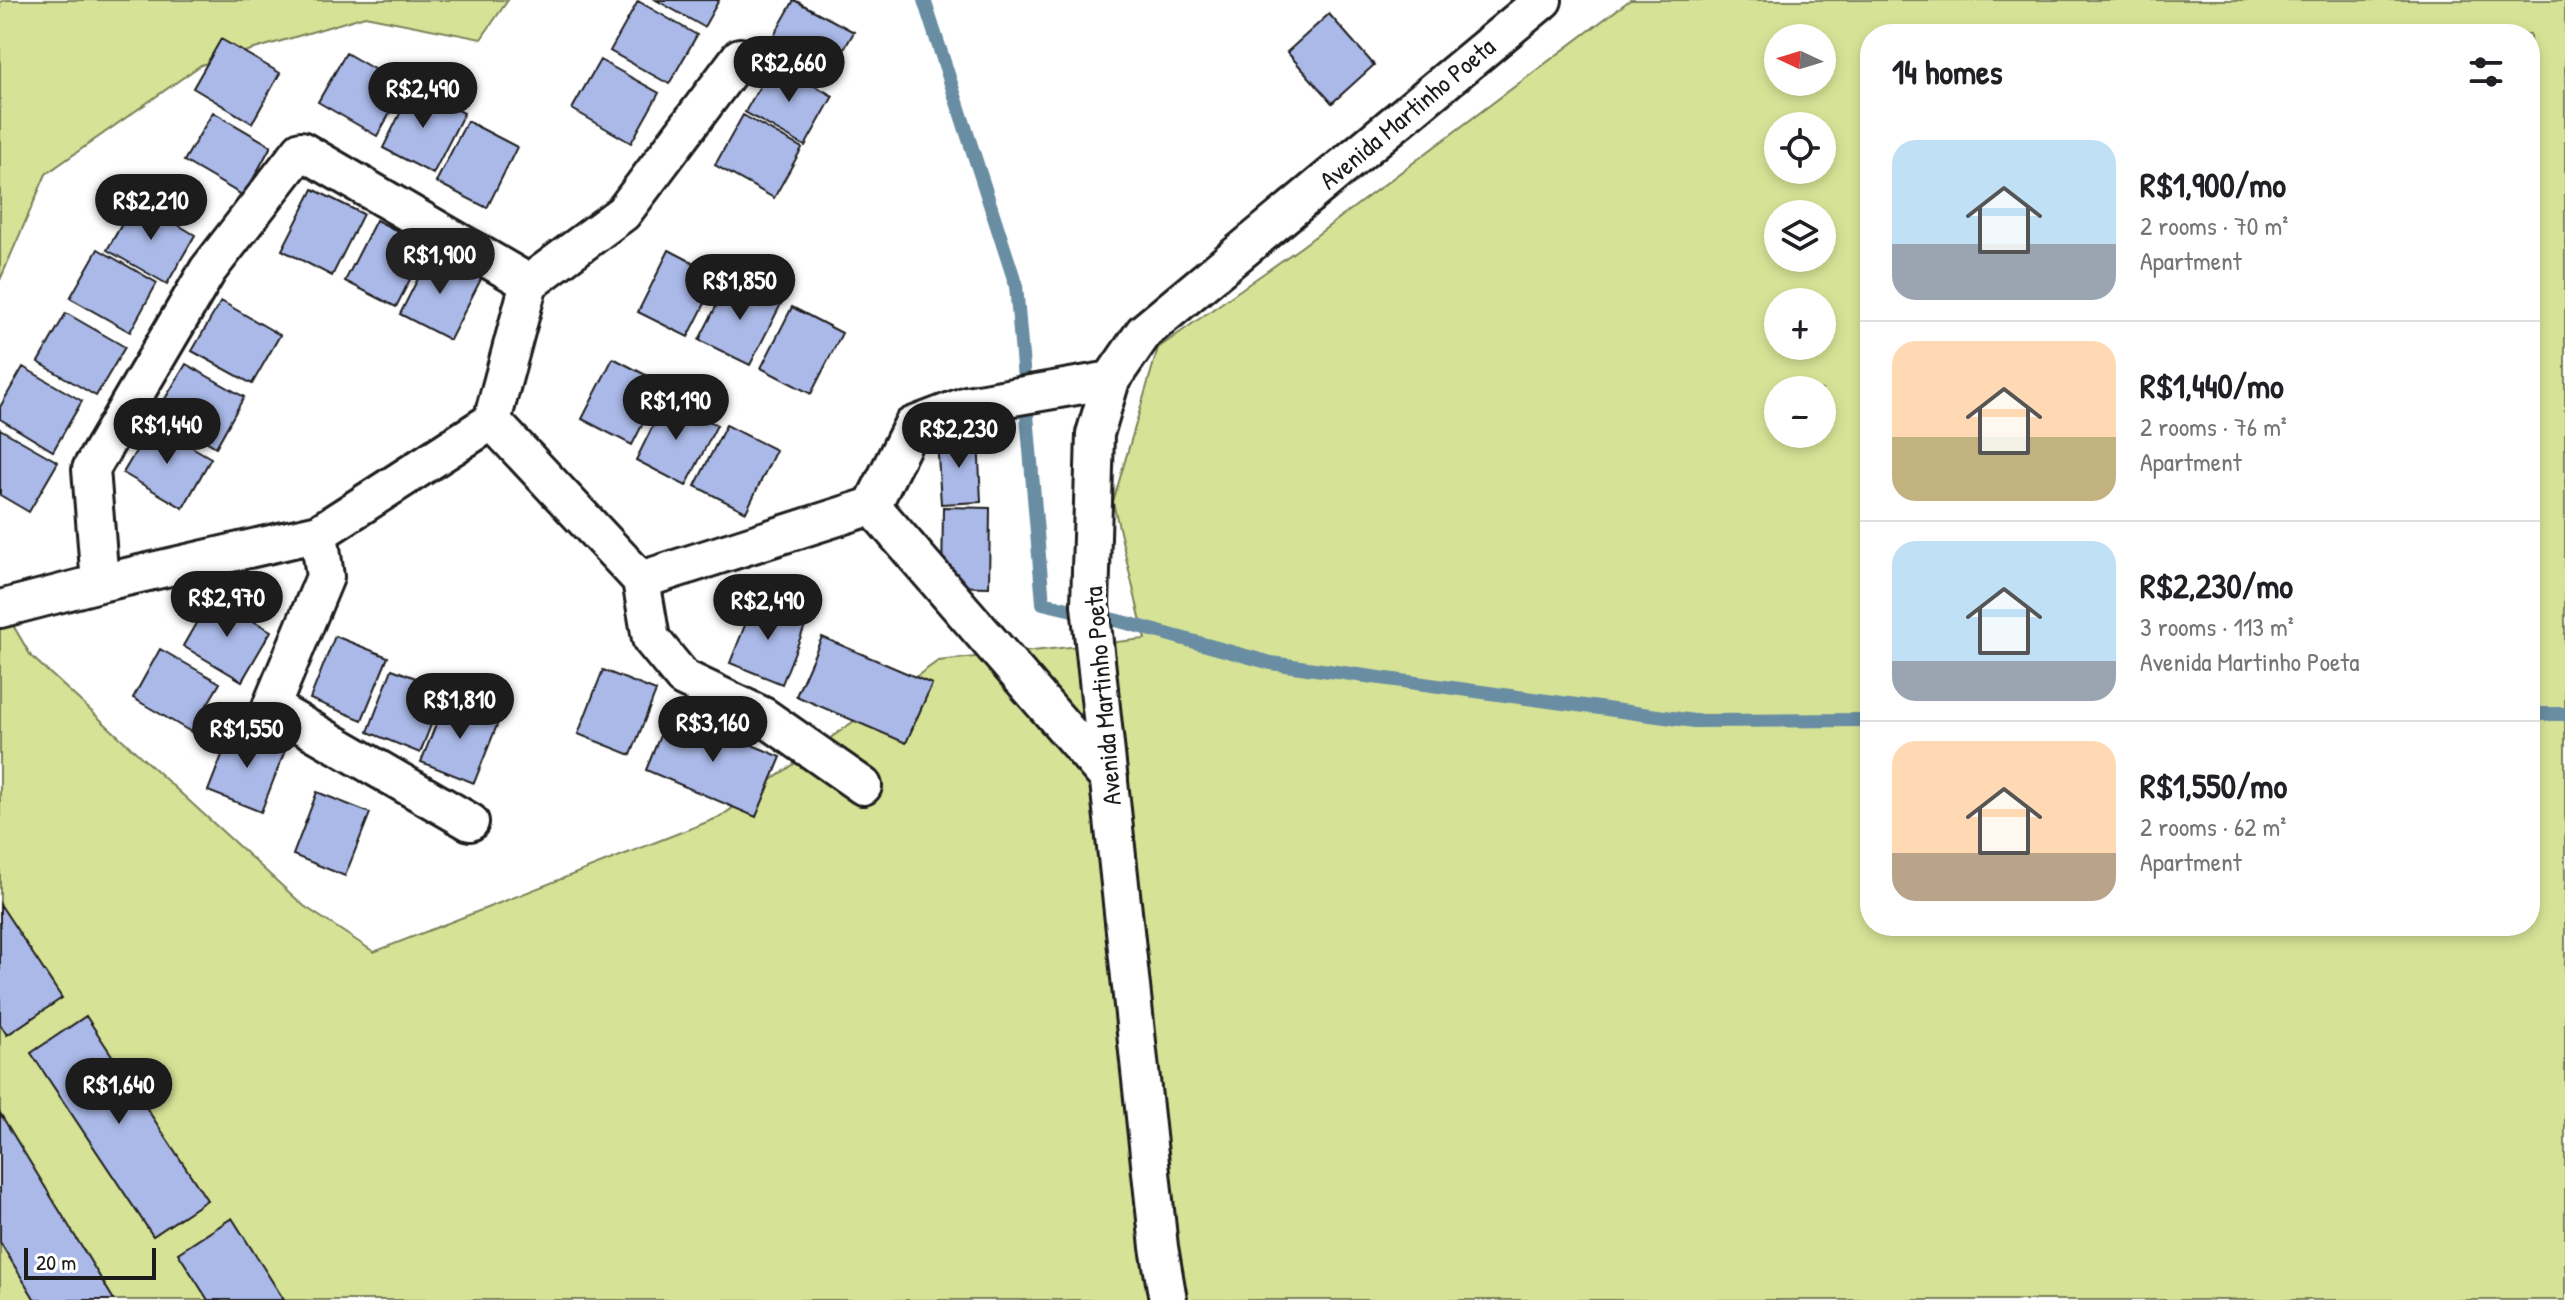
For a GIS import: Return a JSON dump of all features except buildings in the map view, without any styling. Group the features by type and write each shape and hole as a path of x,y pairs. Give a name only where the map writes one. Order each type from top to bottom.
{"street":[{"name":"Avenida Martinho Poeta","path":"1168,1300 1159,1247 1091,616 1095,434 1111,380 1144,332 1543,0"},
{"path":"0,609 319,533 492,421 529,283 623,213 740,57"},
{"path":"100,583 91,469 208,270 301,150 529,283"},
{"path":"641,580 872,506 912,426 967,405 1111,380"},
{"path":"492,421 641,580 651,639 683,678 763,716 863,786"},
{"path":"872,506 1109,779"},
{"path":"319,533 325,577 271,707 470,822"}],"green space":[{"path":"508,0 481,39 365,16 201,65 46,174 0,280 0,2"},
{"path":"1630,0 2565,0 2565,1300 0,1300 0,603 31,656 304,906 374,952 720,817 938,661 1145,639 1113,502 1158,348 1301,247"}],"waterway":[{"path":"924,0 1016,285 1043,603 1271,663 1694,721 1860,720"},
{"path":"2540,714 2565,714"}]}
